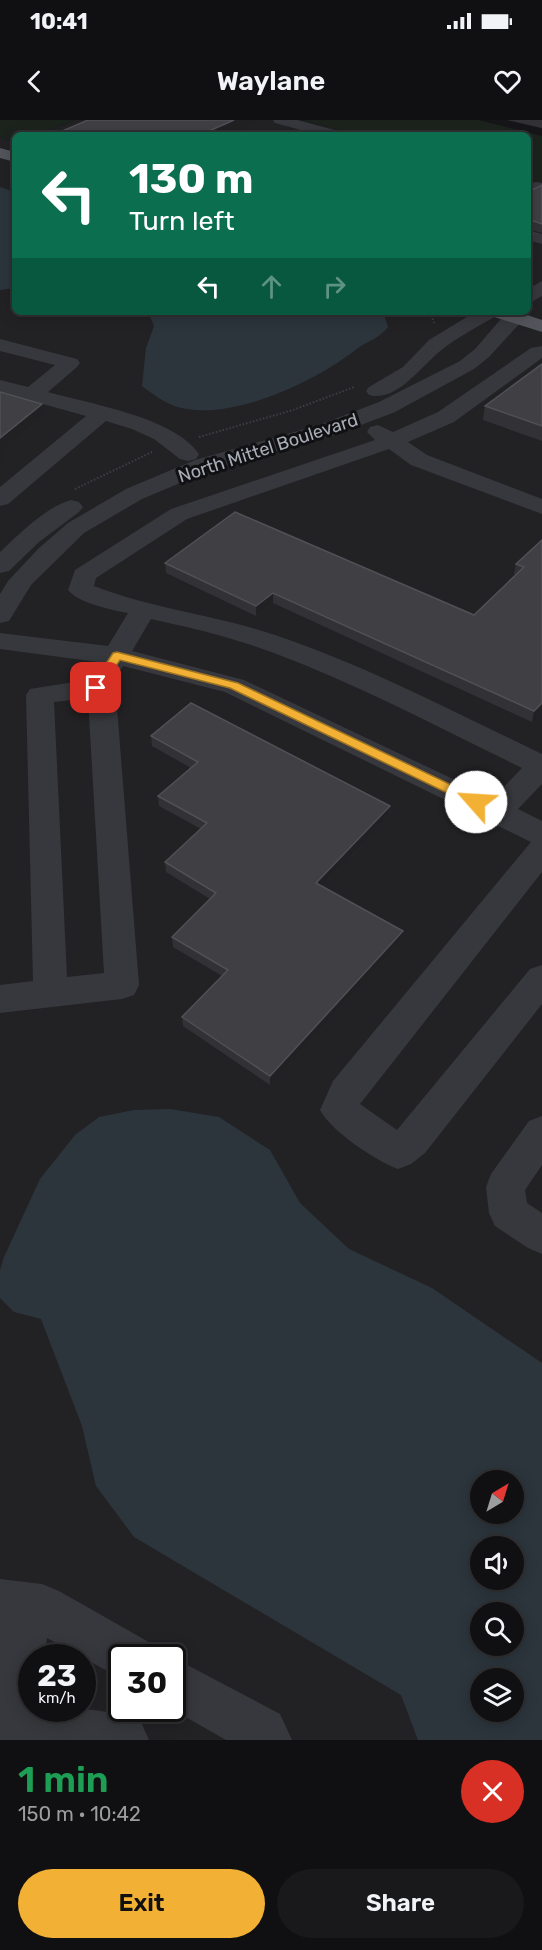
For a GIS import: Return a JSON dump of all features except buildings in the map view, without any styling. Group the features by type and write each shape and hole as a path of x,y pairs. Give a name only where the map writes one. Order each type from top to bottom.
{"main road":[{"path":"521,315 542,326"}],"street":[{"path":"280,120 325,132"},
{"path":"296,132 306,127"},
{"name":"North Mittel Boulevard","path":"0,566 56,517 97,491 182,449 338,406 391,384 410,371 435,344 484,315"},
{"name":"North Mittel Boulevard","path":"0,615 21,581 48,553 76,528 134,494 203,465 359,419 387,407 467,364 482,353 513,315"},
{"path":"0,345 70,363 32,395"},
{"path":"496,812 542,766 301,653 225,628 112,602 81,590 84,575 179,514 392,441 446,417 538,352 542,352"},
{"path":"0,386 140,424 162,434 182,449"},
{"path":"338,406 419,460 542,507"},
{"path":"106,415 140,438 150,453"},
{"path":"0,499 106,415"},
{"path":"51,993 40,695 96,688 144,609"},
{"path":"0,641 117,656 234,686 542,834"},
{"path":"0,999 122,986 102,694 96,688"},
{"path":"542,850 346,1092 339,1110 398,1152 412,1141 542,979"},
{"path":"542,1133 505,1187 509,1213 542,1235"},
{"path":"108,1646 42,1608 14,1604 8,1731 123,1740"},
{"path":"186,1690 262,1732 267,1740"}],"path":[{"path":"428,328 435,321 432,315"},
{"path":"67,494 83,483 150,453 182,449 359,385"}],"shaded area":[{"path":"0,120 75,120 45,132 12,132 12,141 0,137"},
{"path":"75,120 302,120 348,132 45,132"},
{"path":"302,120 478,120 526,132 348,132"},
{"path":"531,133 542,136 542,182 531,180"},
{"path":"0,137 12,141 12,315 531,315 531,180 542,182 542,1740 0,1740"},
{"path":"0,187 12,191 12,288 0,290"},
{"path":"149,315 384,315 388,327 341,360 300,384 253,402 230,408 208,410 181,408 157,397 142,386 146,348 154,326"},
{"path":"170,1109 219,1117 270,1150 300,1203 349,1249 432,1288 542,1363 542,1740 418,1740 401,1695 134,1537 96,1486 82,1426 41,1319 14,1312 0,1298 0,1270 40,1179 75,1135 99,1117 134,1110"}],"route":[{"path":"96,688 117,656 234,686 476,802"}]}
